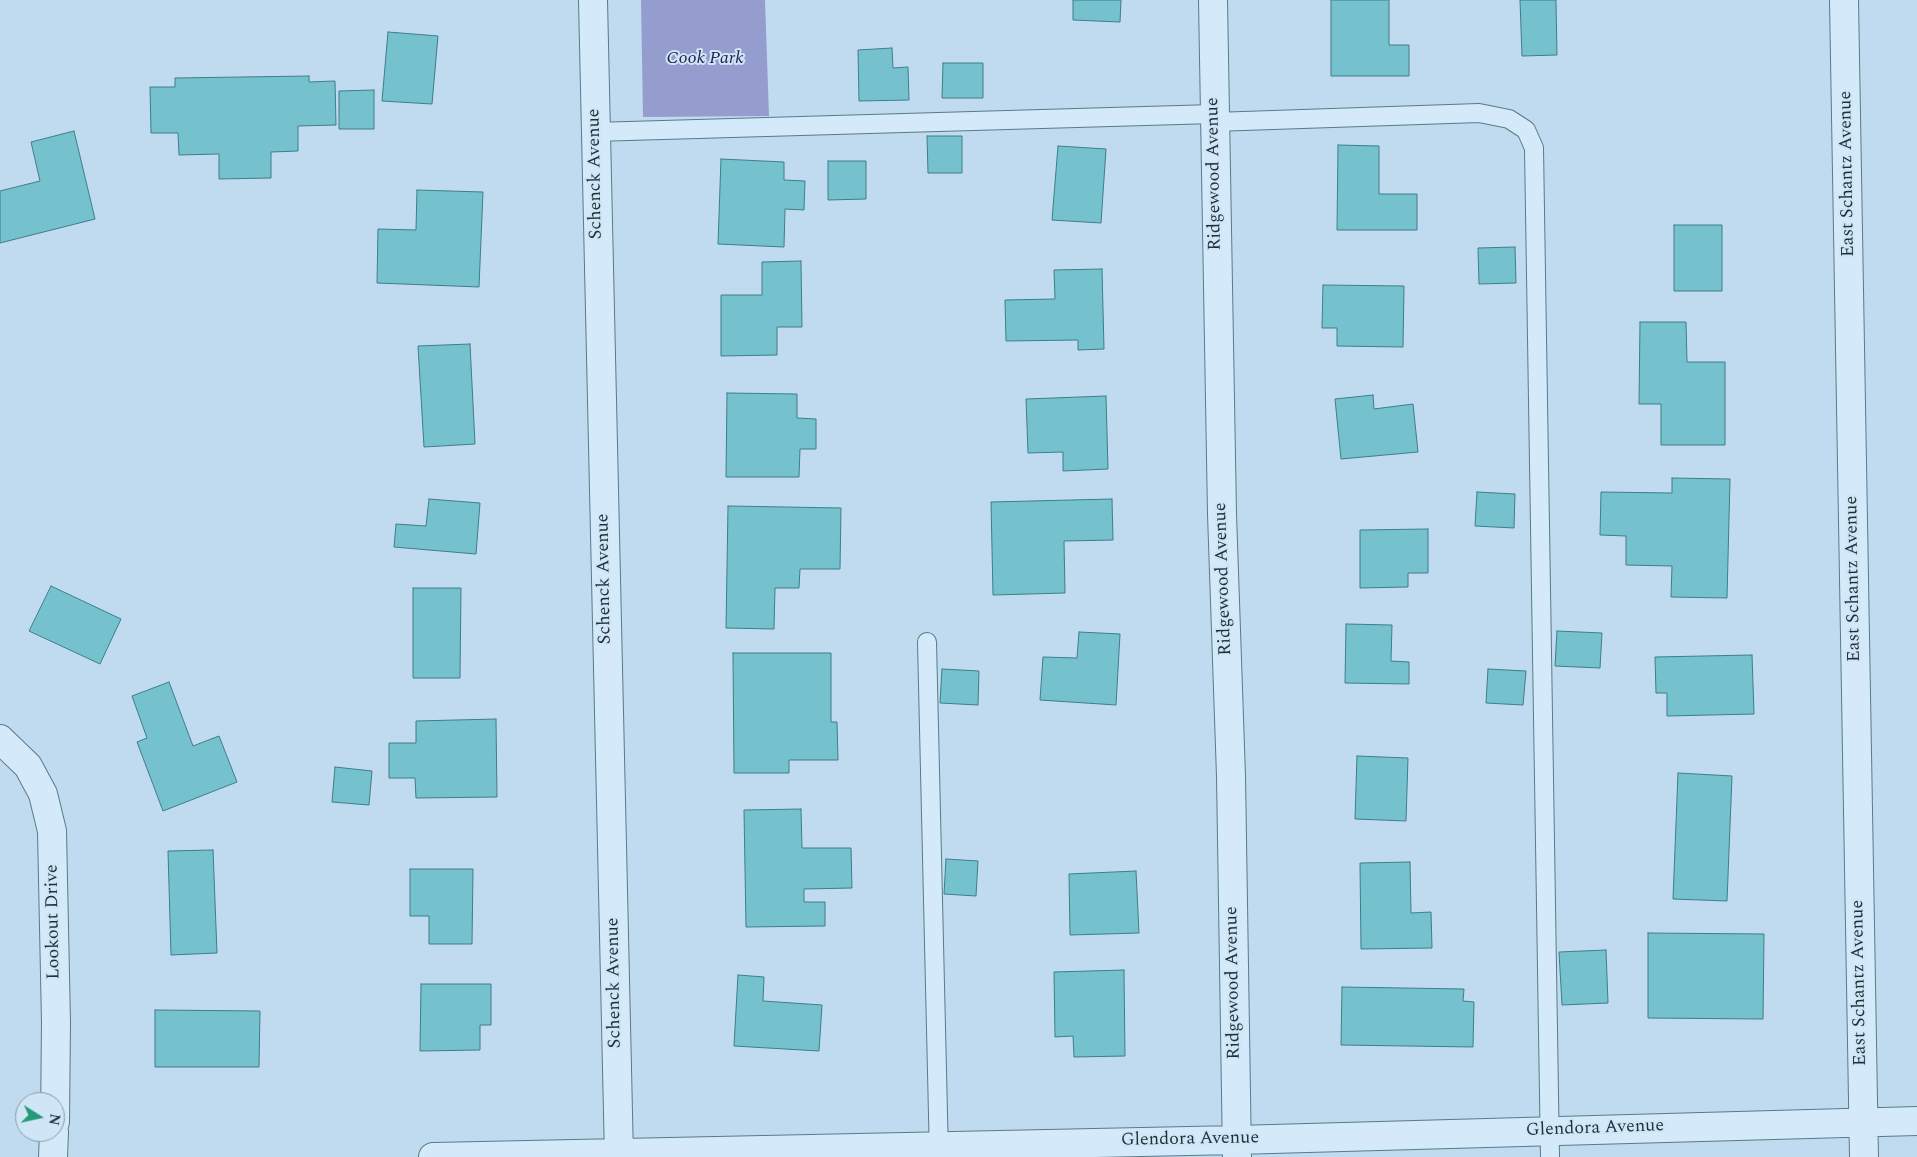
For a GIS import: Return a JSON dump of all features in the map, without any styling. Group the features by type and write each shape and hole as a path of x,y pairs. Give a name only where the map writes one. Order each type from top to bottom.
{"street":[{"name":"Schenck Avenue","path":"593,0 594,132 619,1154"},
{"name":"Ridgewood Avenue","path":"1213,0 1222,514 1232,776 1236,1148"},
{"name":"East Schantz Avenue","path":"1844,0 1864,1157"},
{"name":"Lookout Drive","path":"0,739 28,766 43,794 52,831 56,1024 55,1092"},
{"name":"Glendora Avenue","path":"433,1157 1236,1148 1549,1130 1917,1121"},
{"path":"53,1157 54,1142"}],"lane":[{"path":"594,132 1479,113 1510,119 1526,130 1534,148 1550,1157"},
{"path":"927,642 939,1151"}],"green space":[{"name":"Cook Park","path":"641,0 765,0 769,116 643,117"}],"building":[{"path":"1073,0 1121,0 1120,22 1073,20"},
{"path":"1331,0 1389,0 1389,45 1409,45 1409,76 1331,76"},
{"path":"1520,0 1556,0 1557,55 1522,56"},
{"path":"388,32 438,36 432,104 382,101"},
{"path":"892,48 893,68 908,67 909,100 859,101 858,50"},
{"path":"943,63 983,63 983,98 942,98"},
{"path":"309,76 309,82 335,81 336,125 298,126 298,151 271,152 271,178 219,179 219,154 179,155 178,133 151,133 150,87 175,87 175,78"},
{"path":"374,90 374,129 339,129 339,91"},
{"path":"74,131 95,219 0,243 0,191 40,181 31,142"},
{"path":"927,136 962,136 962,173 928,173"},
{"path":"1338,145 1379,146 1379,194 1417,194 1417,230 1337,230"},
{"path":"1058,146 1106,149 1101,223 1052,220"},
{"path":"721,159 784,162 784,180 805,181 804,210 785,209 784,247 718,244"},
{"path":"828,161 866,161 866,199 828,200"},
{"path":"417,190 483,192 479,287 377,283 378,229 416,230"},
{"path":"1674,225 1722,225 1722,291 1674,291"},
{"path":"1515,247 1516,283 1479,284 1478,248"},
{"path":"801,261 802,327 777,327 777,355 721,356 721,295 762,295 762,262"},
{"path":"1102,269 1104,349 1078,350 1078,340 1006,341 1005,300 1055,299 1054,270"},
{"path":"1323,285 1404,286 1403,347 1337,346 1337,328 1322,328"},
{"path":"1640,322 1686,322 1687,362 1725,362 1725,445 1661,445 1661,404 1639,404"},
{"path":"470,344 475,444 424,447 418,346"},
{"path":"727,393 797,394 797,418 816,419 816,449 800,449 799,477 726,477"},
{"path":"1373,395 1374,409 1413,404 1418,452 1341,459 1335,399"},
{"path":"1106,396 1108,469 1063,471 1063,452 1028,453 1026,399"},
{"path":"1672,478 1730,479 1727,598 1671,597 1672,566 1626,565 1626,536 1600,535 1601,492 1672,493"},
{"path":"1477,492 1515,494 1514,528 1475,526"},
{"path":"429,499 480,503 476,554 394,547 396,524 426,526"},
{"path":"1112,499 1113,540 1064,541 1065,593 993,595 991,502"},
{"path":"728,506 841,508 840,569 800,569 799,588 775,588 774,629 726,628"},
{"path":"1428,529 1428,573 1408,573 1408,587 1360,588 1360,530"},
{"path":"51,586 121,619 100,664 29,631"},
{"path":"413,588 461,588 460,678 413,678"},
{"path":"1346,624 1392,625 1391,661 1409,662 1409,684 1345,683"},
{"path":"1557,631 1602,633 1600,668 1555,666"},
{"path":"1079,632 1120,634 1116,705 1040,700 1043,657 1077,658"},
{"path":"733,653 831,653 831,722 837,722 838,760 789,760 789,773 734,773"},
{"path":"1752,655 1754,714 1667,716 1667,693 1656,693 1655,657"},
{"path":"942,669 979,671 978,705 940,703"},
{"path":"1488,669 1526,671 1523,705 1486,703"},
{"path":"169,682 193,746 219,736 237,782 163,811 137,742 147,738 132,696"},
{"path":"496,719 497,797 416,798 415,778 389,778 389,743 416,743 416,721"},
{"path":"1357,756 1408,758 1406,821 1355,819"},
{"path":"335,767 372,771 369,805 332,802"},
{"path":"1678,773 1732,776 1727,901 1673,899"},
{"path":"801,809 802,848 851,848 852,888 804,889 804,902 825,902 825,926 746,927 744,810"},
{"path":"213,850 217,953 171,955 168,851"},
{"path":"946,859 978,861 976,896 944,894"},
{"path":"1410,862 1411,913 1431,912 1432,948 1361,949 1360,863"},
{"path":"410,869 473,869 472,944 429,944 429,916 410,916"},
{"path":"1136,871 1139,933 1070,935 1069,874"},
{"path":"1648,933 1764,934 1763,1019 1648,1018"},
{"path":"1606,950 1608,1003 1562,1005 1559,952"},
{"path":"1124,970 1125,1056 1074,1057 1073,1036 1055,1037 1054,972"},
{"path":"738,975 764,977 763,1001 822,1005 819,1051 734,1046"},
{"path":"421,984 491,984 491,1025 480,1025 480,1050 420,1051"},
{"path":"1342,987 1464,989 1463,1001 1474,1002 1473,1047 1341,1045"},
{"path":"155,1010 260,1011 259,1067 155,1067"}]}
